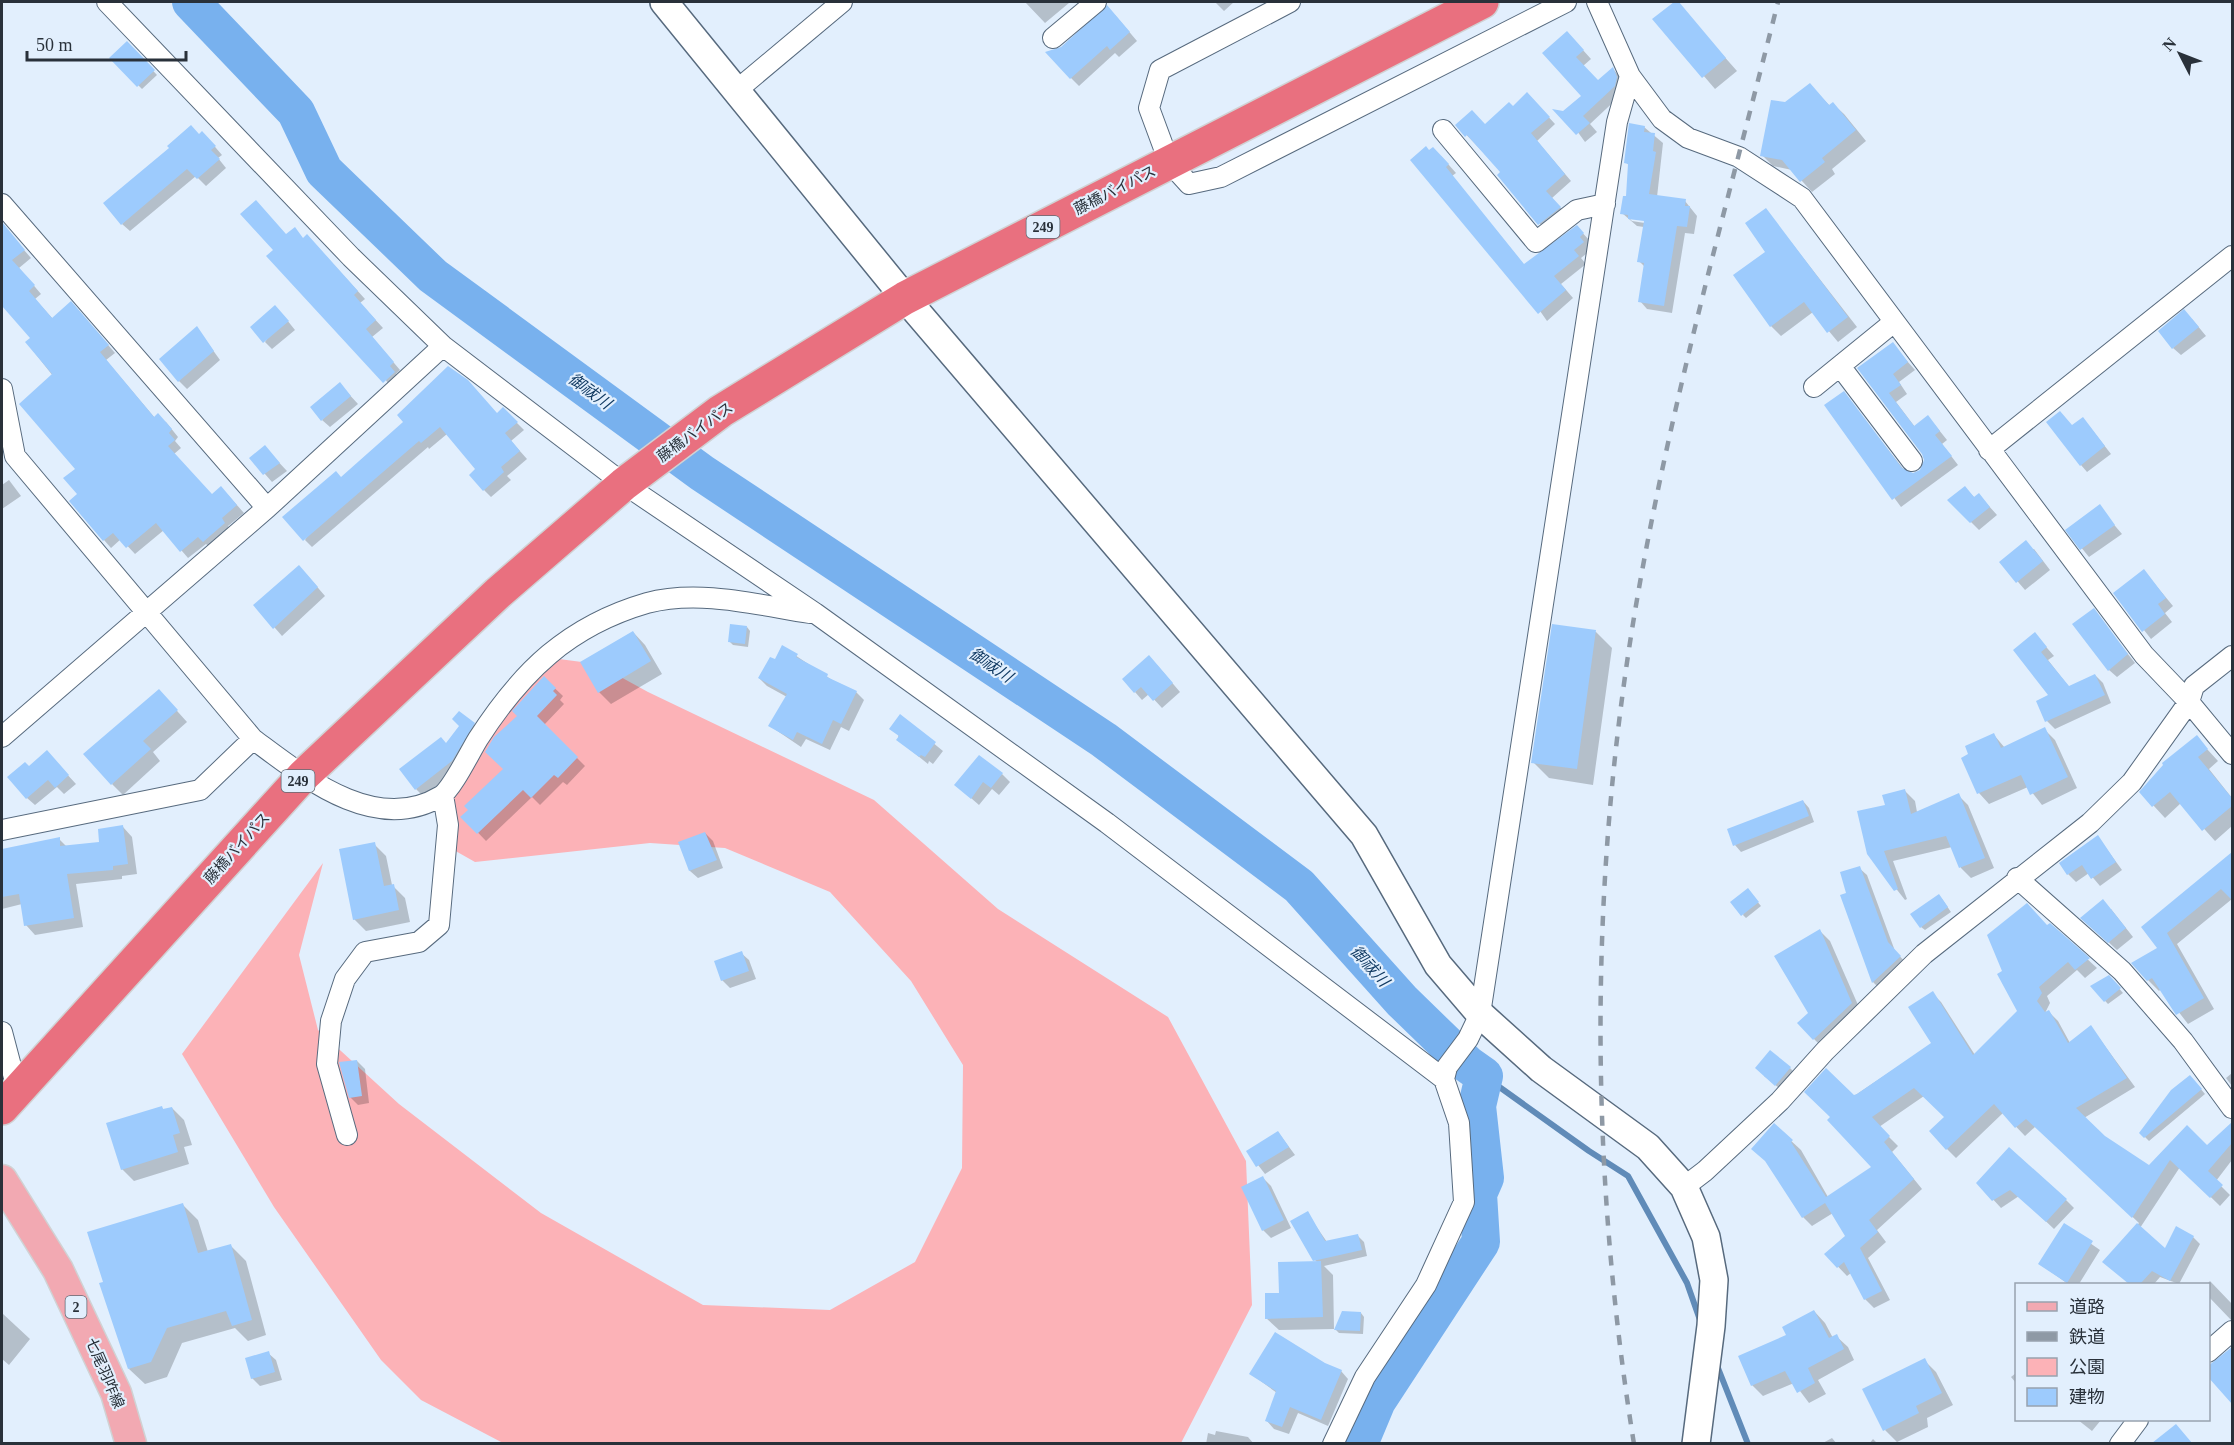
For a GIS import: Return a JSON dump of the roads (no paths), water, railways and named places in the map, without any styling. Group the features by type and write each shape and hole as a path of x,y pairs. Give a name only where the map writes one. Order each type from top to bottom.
{"highway":[{"name":"藤橋バイパス","path":"9,1099 303,776 498,592 631,479 721,411 905,298 1482,2"}],"main road":[{"name":"七尾羽咋線","path":"2,1180 58,1270 116,1393 131,1443"}],"street":[{"path":"107,2 351,257 443,346 1107,823 1446,1074 1459,1123 1464,1202 1426,1285 1365,1377 1333,1443"},
{"path":"664,2 905,298 1364,835 1438,965 1480,1014 1541,1070 1648,1147 1684,1187 1708,1248 1714,1280 1711,1326 1696,1443"},
{"path":"737,90 842,2"},
{"path":"1053,38 1096,2"},
{"path":"1290,2 1266,6 1160,70 1149,108 1169,162 1189,184 1221,177 1566,2"},
{"path":"1597,2 1630,76 1662,119 1688,138 1739,157 1802,198 2144,655 2190,702 2232,754"},
{"path":"1446,1074 1480,1014 1617,122 1630,76"},
{"path":"1443,130 1536,242 1577,210 1605,204"},
{"path":"2,204 267,508"},
{"path":"1989,450 2232,256"},
{"path":"1814,387 1894,322"},
{"path":"2,737 267,508 443,346"},
{"path":"1840,366 1912,461"},
{"path":"2,389 15,456 253,740 303,776 349,801 381,808 414,807 443,795 498,708 526,673 556,647 605,620 648,603 701,597 815,613"},
{"path":"1684,1187 1706,1171 1780,1101 1825,1052 1924,954 2017,878 2090,823 2132,782 2190,702 2194,686 2232,656"},
{"path":"2,830 200,790 253,740"},
{"path":"346,1135 327,1064 331,1021 345,979 365,952 419,942 440,925 448,825 443,795"},
{"path":"2017,878 2122,970 2183,1041 2232,1108"},
{"path":"2,1032 9,1099"},
{"path":"2210,1350 2232,1331"},
{"path":"2120,1443 2136,1421"}],"waterway":[{"name":"御祓川","path":"191,2 296,112 324,171 433,276 702,473 1104,740 1299,886 1402,1001 1467,1064 1484,1076 1477,1106 1485,1178 1478,1194 1481,1242 1377,1401 1359,1444"},
{"path":"1484,1076 1628,1176 1687,1283 1700,1320"},
{"path":"1716,1363 1748,1444"}],"railway":[{"path":"1634,1444 1619,1335 1608,1225 1602,1115 1601,1005 1604,895 1612,785 1625,675 1643,566 1672,424 1778,2"}]}
